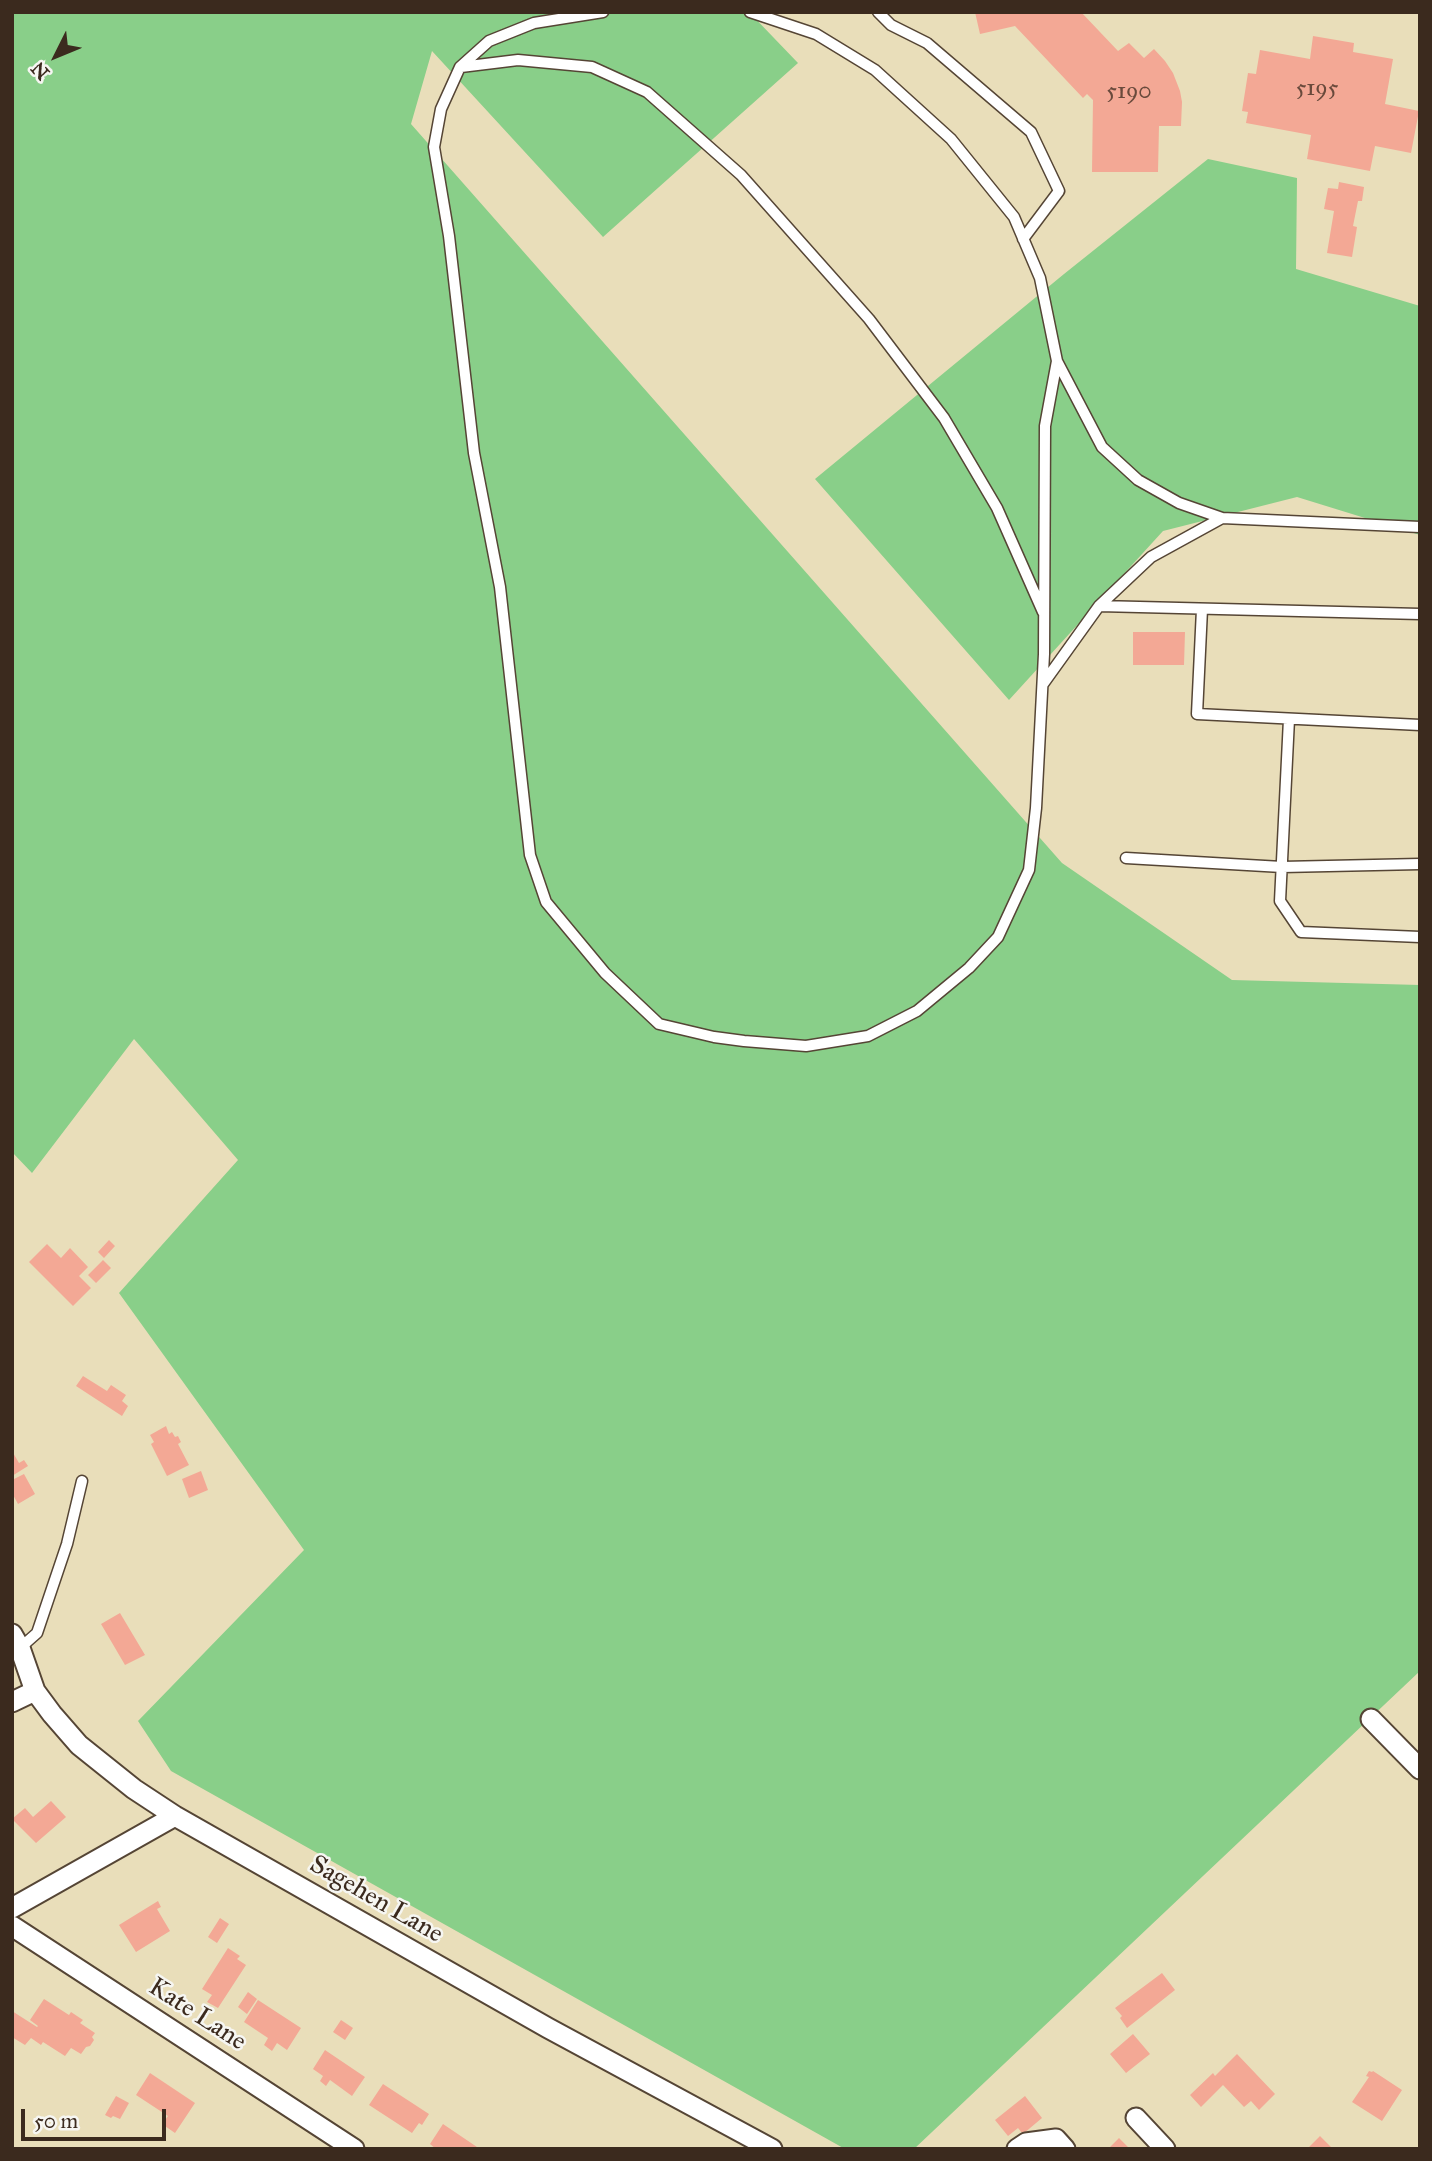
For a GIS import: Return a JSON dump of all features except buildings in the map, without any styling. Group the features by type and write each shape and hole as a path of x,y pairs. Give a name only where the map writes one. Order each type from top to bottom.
{"street":[{"name":"Sagehen Lane","path":"16,1641 35,1691 79,1745 125,1782 175,1816 548,2028 772,2149"},
{"path":"12,1702 35,1691"},
{"path":"1371,1719 1420,1769"},
{"path":"12,1908 175,1816"},
{"name":"Kate Lane","path":"12,1926 354,2149"},
{"path":"1136,2118 1166,2149"},
{"path":"1017,2149 1026,2143 1056,2139 1065,2149"}],"lane":[{"path":"603,12 534,23 489,41 460,67 441,109 434,147 449,236 474,453 500,587 530,855 546,902 605,973 659,1024 714,1037 806,1046 868,1036 917,1012 969,968 998,937 1029,870 1036,808 1044,616 1045,426 1057,361"},
{"path":"752,12 816,34 875,70 951,139 1014,218 1040,278 1057,361 1102,447 1138,480 1179,503 1222,518 1420,527"},
{"path":"878,12 891,25 927,43 1031,132 1059,191 1023,239"},
{"path":"460,67 519,60 592,67 647,92 741,175 869,319 944,418 997,508 1044,616"},
{"path":"1042,685 1099,606 1151,557 1222,518"},
{"path":"1099,606 1420,614"},
{"path":"1202,609 1197,714 1420,725"},
{"path":"1289,719 1280,901 1301,932 1420,937"},
{"path":"1126,858 1282,867 1420,864"},
{"path":"16,1641 37,1633 67,1544 82,1481"}],"green space":[{"path":"12,12 749,12 798,63 603,237 432,51 411,124 1062,863 1232,980 1420,985 1420,1671 914,2149 845,2149 171,1771 138,1721 304,1550 119,1293 238,1160 134,1039 32,1173 12,1152"},
{"path":"1208,159 1297,178 1296,269 1420,306 1420,535 1297,497 1163,531 1009,700 815,479"}]}
